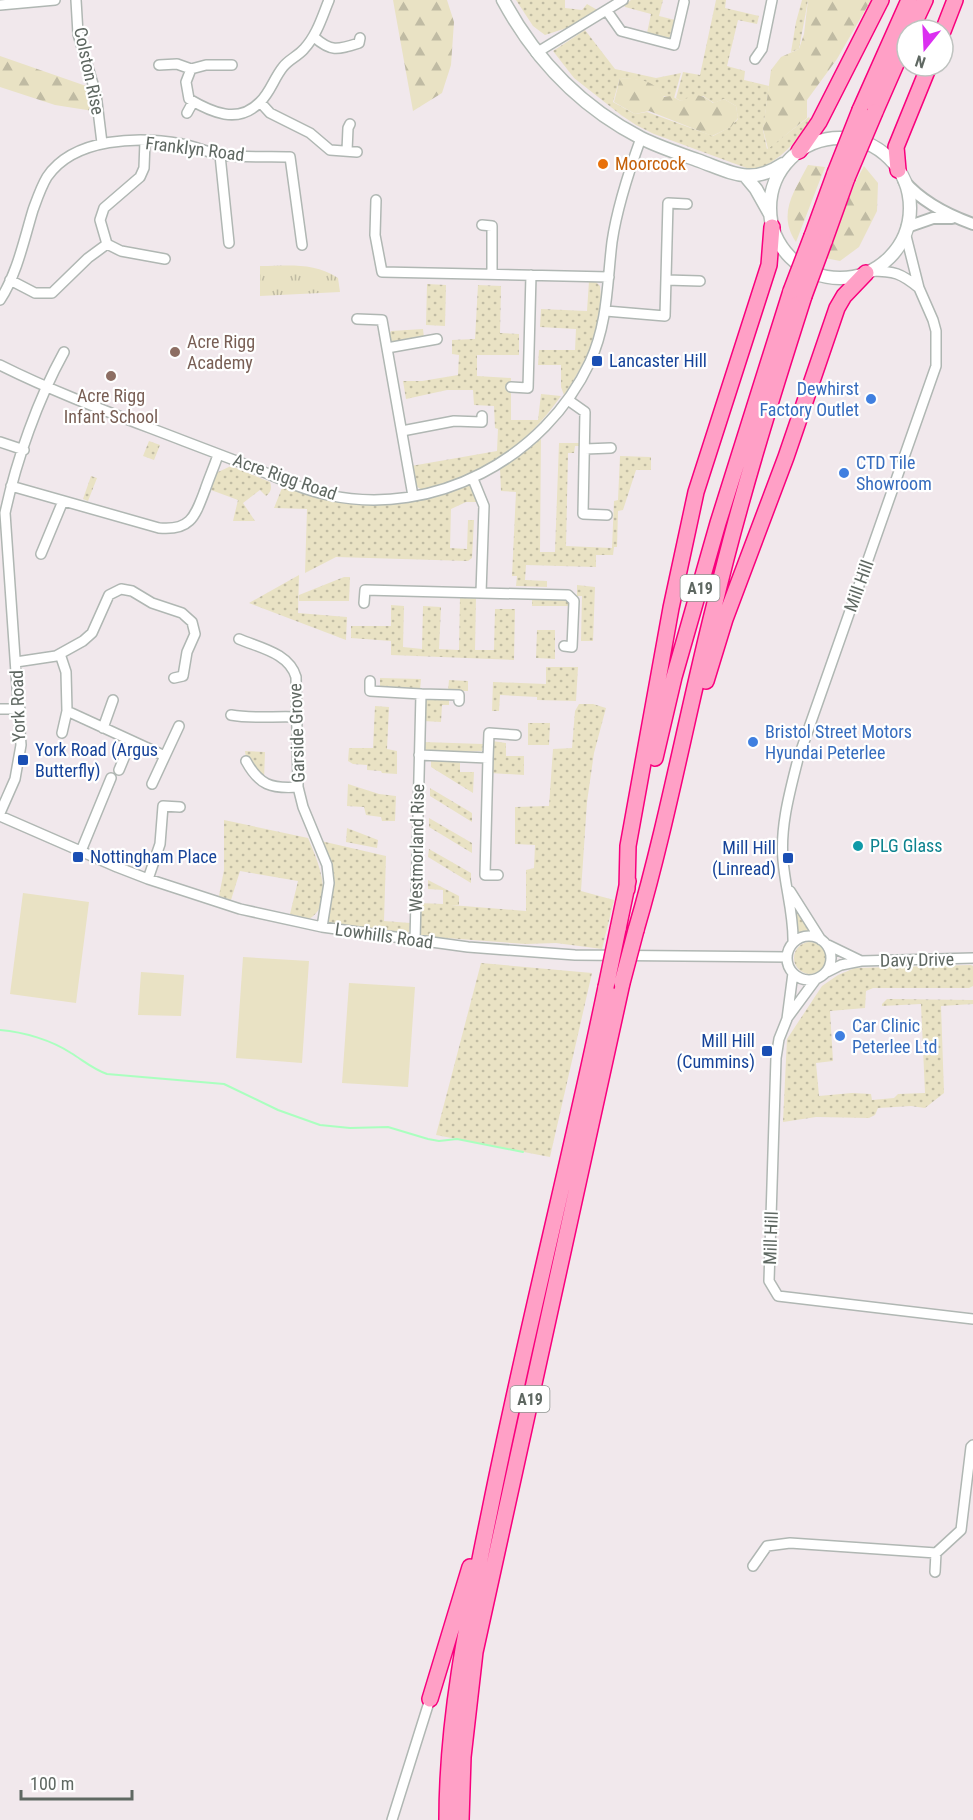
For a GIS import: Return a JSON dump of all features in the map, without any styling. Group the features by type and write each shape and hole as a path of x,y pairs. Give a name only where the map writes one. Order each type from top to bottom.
{"highway":[{"path":"799,151 819,122 881,0"},
{"name":"A19","path":"447,1820 448,1769 457,1679 499,1465 582,1102 653,763 674,677 718,523 797,293 909,0"},
{"path":"917,18 925,0"},
{"path":"948,18 955,0"},
{"name":"A19","path":"868,111 895,61"},
{"path":"901,175 896,147 924,78"},
{"path":"627,889 628,846 684,546 696,492 715,427 769,265 771,221"},
{"path":"669,801 684,765 725,619 786,457 837,308 844,296 868,272"},
{"name":"A19","path":"460,1820 463,1757 475,1652 622,982 669,801 734,528 797,293"},
{"path":"430,1699 499,1465"}],"main road":[{"path":"503,0 536,53 555,74 619,126 660,147 746,177 768,173 787,162 799,151 819,141 848,138 877,148 885,154 901,175 910,204 906,230 892,254 868,272 840,278 813,272 788,254 780,244 756,189 746,177"},
{"path":"771,221 772,188 787,162"}],"street":[{"path":"0,5 55,0"},
{"name":"Colston Rise","path":"76,0 78,34 96,94 102,143"},
{"path":"191,69 186,82 189,99 206,110 223,115 244,114 260,102 283,66 303,51 314,37 329,0"},
{"path":"536,53 623,0"},
{"path":"755,59 762,49 772,0"},
{"path":"607,11 621,32 674,45 684,2"},
{"path":"314,37 325,47 343,48 359,43 360,38"},
{"path":"159,65 177,64 191,69 206,64 232,64"},
{"path":"188,113 194,102"},
{"path":"260,102 270,113 310,133 330,150 352,152 348,128 350,124"},
{"name":"Acre Rigg Road","path":"0,365 46,388 279,479 328,495 379,499 413,496 473,479 502,462 532,440 568,400 591,358 606,311 616,223 641,138"},
{"path":"145,141 144,168 140,177 104,208 100,220 107,244 121,251 165,259"},
{"name":"Franklyn Road","path":"0,300 10,280 47,177 60,162 78,151 102,143 145,141 182,144 220,155 290,157 302,245"},
{"path":"220,155 230,243"},
{"path":"901,175 920,197 956,218 973,224"},
{"path":"376,200 375,235 382,272 609,277"},
{"path":"606,311 665,316 668,203 687,204"},
{"path":"906,230 933,218 956,218"},
{"path":"482,225 492,226 492,274"},
{"name":"Mill Hill","path":"793,943 783,857 787,810 798,759 936,366 936,331 919,288 906,230"},
{"path":"10,280 35,293 52,293 88,258 107,244"},
{"path":"868,272 896,273 919,288"},
{"path":"511,387 528,388 531,275"},
{"path":"666,280 700,281"},
{"path":"357,320 382,320 413,496"},
{"path":"387,348 437,339"},
{"name":"York Road","path":"0,814 15,778 21,745 16,662 4,555 5,513 11,486 46,388 64,352"},
{"path":"568,400 585,412 583,514 607,515"},
{"path":"402,431 454,421 482,422 482,416"},
{"path":"0,442 24,450"},
{"path":"585,448 611,448"},
{"path":"11,486 159,528 173,529 186,524 195,516 218,454"},
{"path":"473,479 484,506 481,592"},
{"path":"41,554 63,501"},
{"path":"16,662 56,656 83,641 92,633 109,596 121,589 132,591 152,603 182,613 192,622 195,634 179,677 194,680"},
{"path":"364,603 365,590 568,595 574,601 572,647 564,646"},
{"name":"Garside Grove","path":"239,639 285,658 293,667 296,677 298,787 303,807 327,865 329,883 322,927"},
{"path":"60,654 66,672 67,711 62,733"},
{"path":"370,681 370,692 459,695 459,701"},
{"name":"Westmorland Rise","path":"415,941 421,694"},
{"path":"103,728 113,699"},
{"path":"0,709 20,709"},
{"path":"67,711 165,756"},
{"path":"231,716 296,717"},
{"path":"152,784 179,726"},
{"path":"498,875 485,875 489,733 516,735"},
{"path":"119,770 132,741"},
{"path":"419,755 488,758"},
{"path":"246,761 254,775 267,785 282,789 298,787"},
{"path":"81,851 111,778"},
{"path":"148,879 160,844 164,806 180,807"},
{"name":"Lowhills Road","path":"0,814 148,879 240,909 322,927 415,941 575,955 787,957"},
{"name":"Mill Hill","path":"788,889 824,942"},
{"path":"807,936 824,942 832,959 827,972 816,979 803,979 793,973 787,957 793,943 807,936"},
{"name":"Davy Drive","path":"824,942 861,961"},
{"name":"Davy Drive","path":"827,972 841,965 861,961 973,958"},
{"name":"Mill Hill","path":"793,973 787,1018 779,1039 776,1058 769,1281 778,1296 973,1318"},
{"name":"Mill Hill","path":"787,1018 816,979"},
{"path":"935,1572 936,1553 961,1530 973,1445"},
{"path":"753,1566 767,1546 790,1543 936,1553"},
{"path":"392,1820 430,1699"}],"green space":[{"path":"393,0 447,0 454,22 451,65 442,93 413,111"},
{"path":"516,0 565,0 565,8 582,10 587,4 599,11 576,25 545,35 533,26"},
{"path":"631,0 663,0 659,16 675,20 669,39 647,33 651,14 625,7 624,5"},
{"path":"716,0 726,0 725,8 759,16 757,24 738,20 727,66 745,71 744,80 769,86 763,130 767,149 809,117 810,119 800,135 786,150 770,163 752,170 654,134 636,125 574,78 553,51 585,30 615,69 656,78 681,73 674,98 663,96 655,87 644,81 620,78 613,102 635,114 647,112 713,136 730,127 738,119 736,106 724,99 714,103 703,96 681,101 676,98 683,72 700,75"},
{"path":"802,0 808,0 799,49 791,52 796,22"},
{"path":"808,0 871,0 837,59 807,100 807,118 768,149 763,129 771,70 781,57 799,49 804,34"},
{"path":"0,56 89,87 93,111 55,105 0,87"},
{"path":"620,78 645,81 660,91 664,97 671,96 681,101 698,96 713,103 724,99 736,106 738,118 731,127 712,136 649,111 635,114 614,102"},
{"path":"808,165 825,167 796,242 790,232 788,212 793,194"},
{"path":"864,166 878,183 877,211 859,247 840,261 825,258 856,181"},
{"path":"260,266 300,266 319,269 338,278 340,292 260,296"},
{"path":"589,281 596,282 600,286 601,300 596,329 586,357 564,395 561,387 561,365 538,365 539,350 575,350 576,329 540,327 541,309 587,311"},
{"path":"427,284 446,285 445,326 426,325"},
{"path":"478,285 501,286 500,333 519,334 519,355 477,355 477,376 511,378 511,420 538,420 541,394 561,396 533,430 501,457 464,477 422,490 414,485 411,466 497,451 498,429 495,428 494,406 474,405 473,390 447,390 406,399 403,381 422,381 458,375 459,355 452,354 452,340 475,339"},
{"path":"423,329 424,338 395,343 388,337 391,331"},
{"path":"541,439 540,552 555,552 559,443 579,443 579,446 575,446 574,453 568,453 566,546 612,548 614,501 618,500 620,456 651,457 651,470 636,470 623,510 618,511 617,547 614,547 613,555 596,555 596,567 526,565 525,580 547,581 547,587 516,586 517,576 512,576 516,492 501,491 500,469"},
{"path":"149,441 160,445 154,460 143,456"},
{"path":"231,466 270,482 271,490 266,496 260,490 243,503 255,521 233,521 238,500 211,490 216,473"},
{"path":"91,476 97,478 88,501 83,499"},
{"path":"470,484 477,502 466,502 451,509 450,548 467,549 468,520 474,520 472,558 468,561 336,557 305,573 307,509 274,508 282,488 286,487 343,503 375,505 424,499"},
{"path":"299,575 298,613 347,617 346,640 249,603"},
{"path":"344,577 350,577 349,601 299,601 299,595"},
{"path":"577,585 595,587 593,641 581,641 582,596 577,596"},
{"path":"460,597 476,598 475,650 494,650 495,609 515,609 514,660 391,655 391,641 351,638 351,626 391,626 391,605 404,606 403,647 422,649 423,606 441,607 439,649 459,650"},
{"path":"532,598 563,599 570,603 569,606 532,606"},
{"path":"537,630 555,630 555,659 536,658"},
{"path":"546,667 578,667 576,701 537,700 537,697 500,695 499,711 492,711 493,682 546,684"},
{"path":"380,678 421,679 420,690 380,689"},
{"path":"449,680 468,681 468,691 448,691"},
{"path":"447,697 449,700 449,705 442,705 441,722 423,721 425,699"},
{"path":"579,704 593,704 606,708 594,753 587,802 581,891 614,900 602,949 556,943 526,944 418,936 419,903 443,904 443,890 428,889 428,880 459,896 459,905 451,905 526,911 526,870 534,868 535,845 515,844 515,807 549,806 553,749 572,748 575,711"},
{"path":"375,706 389,707 387,749 397,751 397,774 367,770 367,765 353,764 348,761 349,748 373,748"},
{"path":"528,723 550,723 549,745 528,745"},
{"path":"492,741 506,743 506,756 524,756 524,775 490,773"},
{"path":"423,742 483,744 482,751 430,753 423,752"},
{"path":"245,751 265,752 264,780 246,758"},
{"path":"431,759 460,760 460,772 474,772 473,793 431,767"},
{"path":"348,784 379,794 396,796 395,821 382,821 381,817 366,815 364,807 347,806"},
{"path":"430,788 472,813 472,822 430,796"},
{"path":"429,818 472,843 472,853 429,827"},
{"path":"224,820 308,838 322,881 322,903 317,912 309,919 290,914 298,881 240,871 231,900 219,896 224,870"},
{"path":"347,828 378,840 377,848 346,842"},
{"path":"321,841 386,856 384,921 410,923 409,932 401,936 327,925 332,884"},
{"path":"429,849 471,873 471,883 428,857"},
{"path":"23,893 89,902 76,1003 10,994"},
{"path":"793,905 795,905 811,930 798,933"},
{"path":"810,942 822,946 826,958 822,970 810,974 798,970 794,958 798,946"},
{"path":"243,957 309,961 302,1063 236,1058"},
{"path":"481,963 592,973 550,1157 436,1135"},
{"path":"973,966 973,986 969,988 873,988 866,991 865,1008 830,1011 833,1061 816,1063 819,1096 871,1094 872,1100 894,1098 898,1094 925,1093 921,1004 882,1006 882,1004 887,999 973,1000 973,1004 941,1006 944,1093 925,1108 911,1106 878,1108 875,1115 869,1118 816,1117 783,1122 787,1039 822,986 838,975 855,968"},
{"path":"141,972 184,975 181,1016 138,1015"},
{"path":"349,983 415,987 408,1087 342,1083"}],"waterway":[{"path":"0,1030 46,1041 63,1048 107,1074 224,1084 278,1110 320,1125 350,1128 388,1127 428,1139 439,1141 457,1139 523,1152"}],"place":[{"name":"Moorcock","path":"603,164"},
{"name":"Acre Rigg Academy","path":"175,352"},
{"name":"Lancaster Hill","path":"597,361"},
{"name":"Acre Rigg Infant School","path":"111,376"},
{"name":"Dewhirst Factory Outlet","path":"871,399"},
{"name":"CTD Tile Showroom","path":"844,473"},
{"name":"Bristol Street Motors Hyundai Peterlee","path":"753,742"},
{"name":"York Road (Argus Butterfly)","path":"23,760"},
{"name":"PLG Glass","path":"858,846"},
{"name":"Nottingham Place","path":"78,857"},
{"name":"Mill Hill (Linread)","path":"788,858"},
{"name":"Car Clinic Peterlee Ltd","path":"840,1036"},
{"name":"Mill Hill (Cummins)","path":"767,1051"}]}
